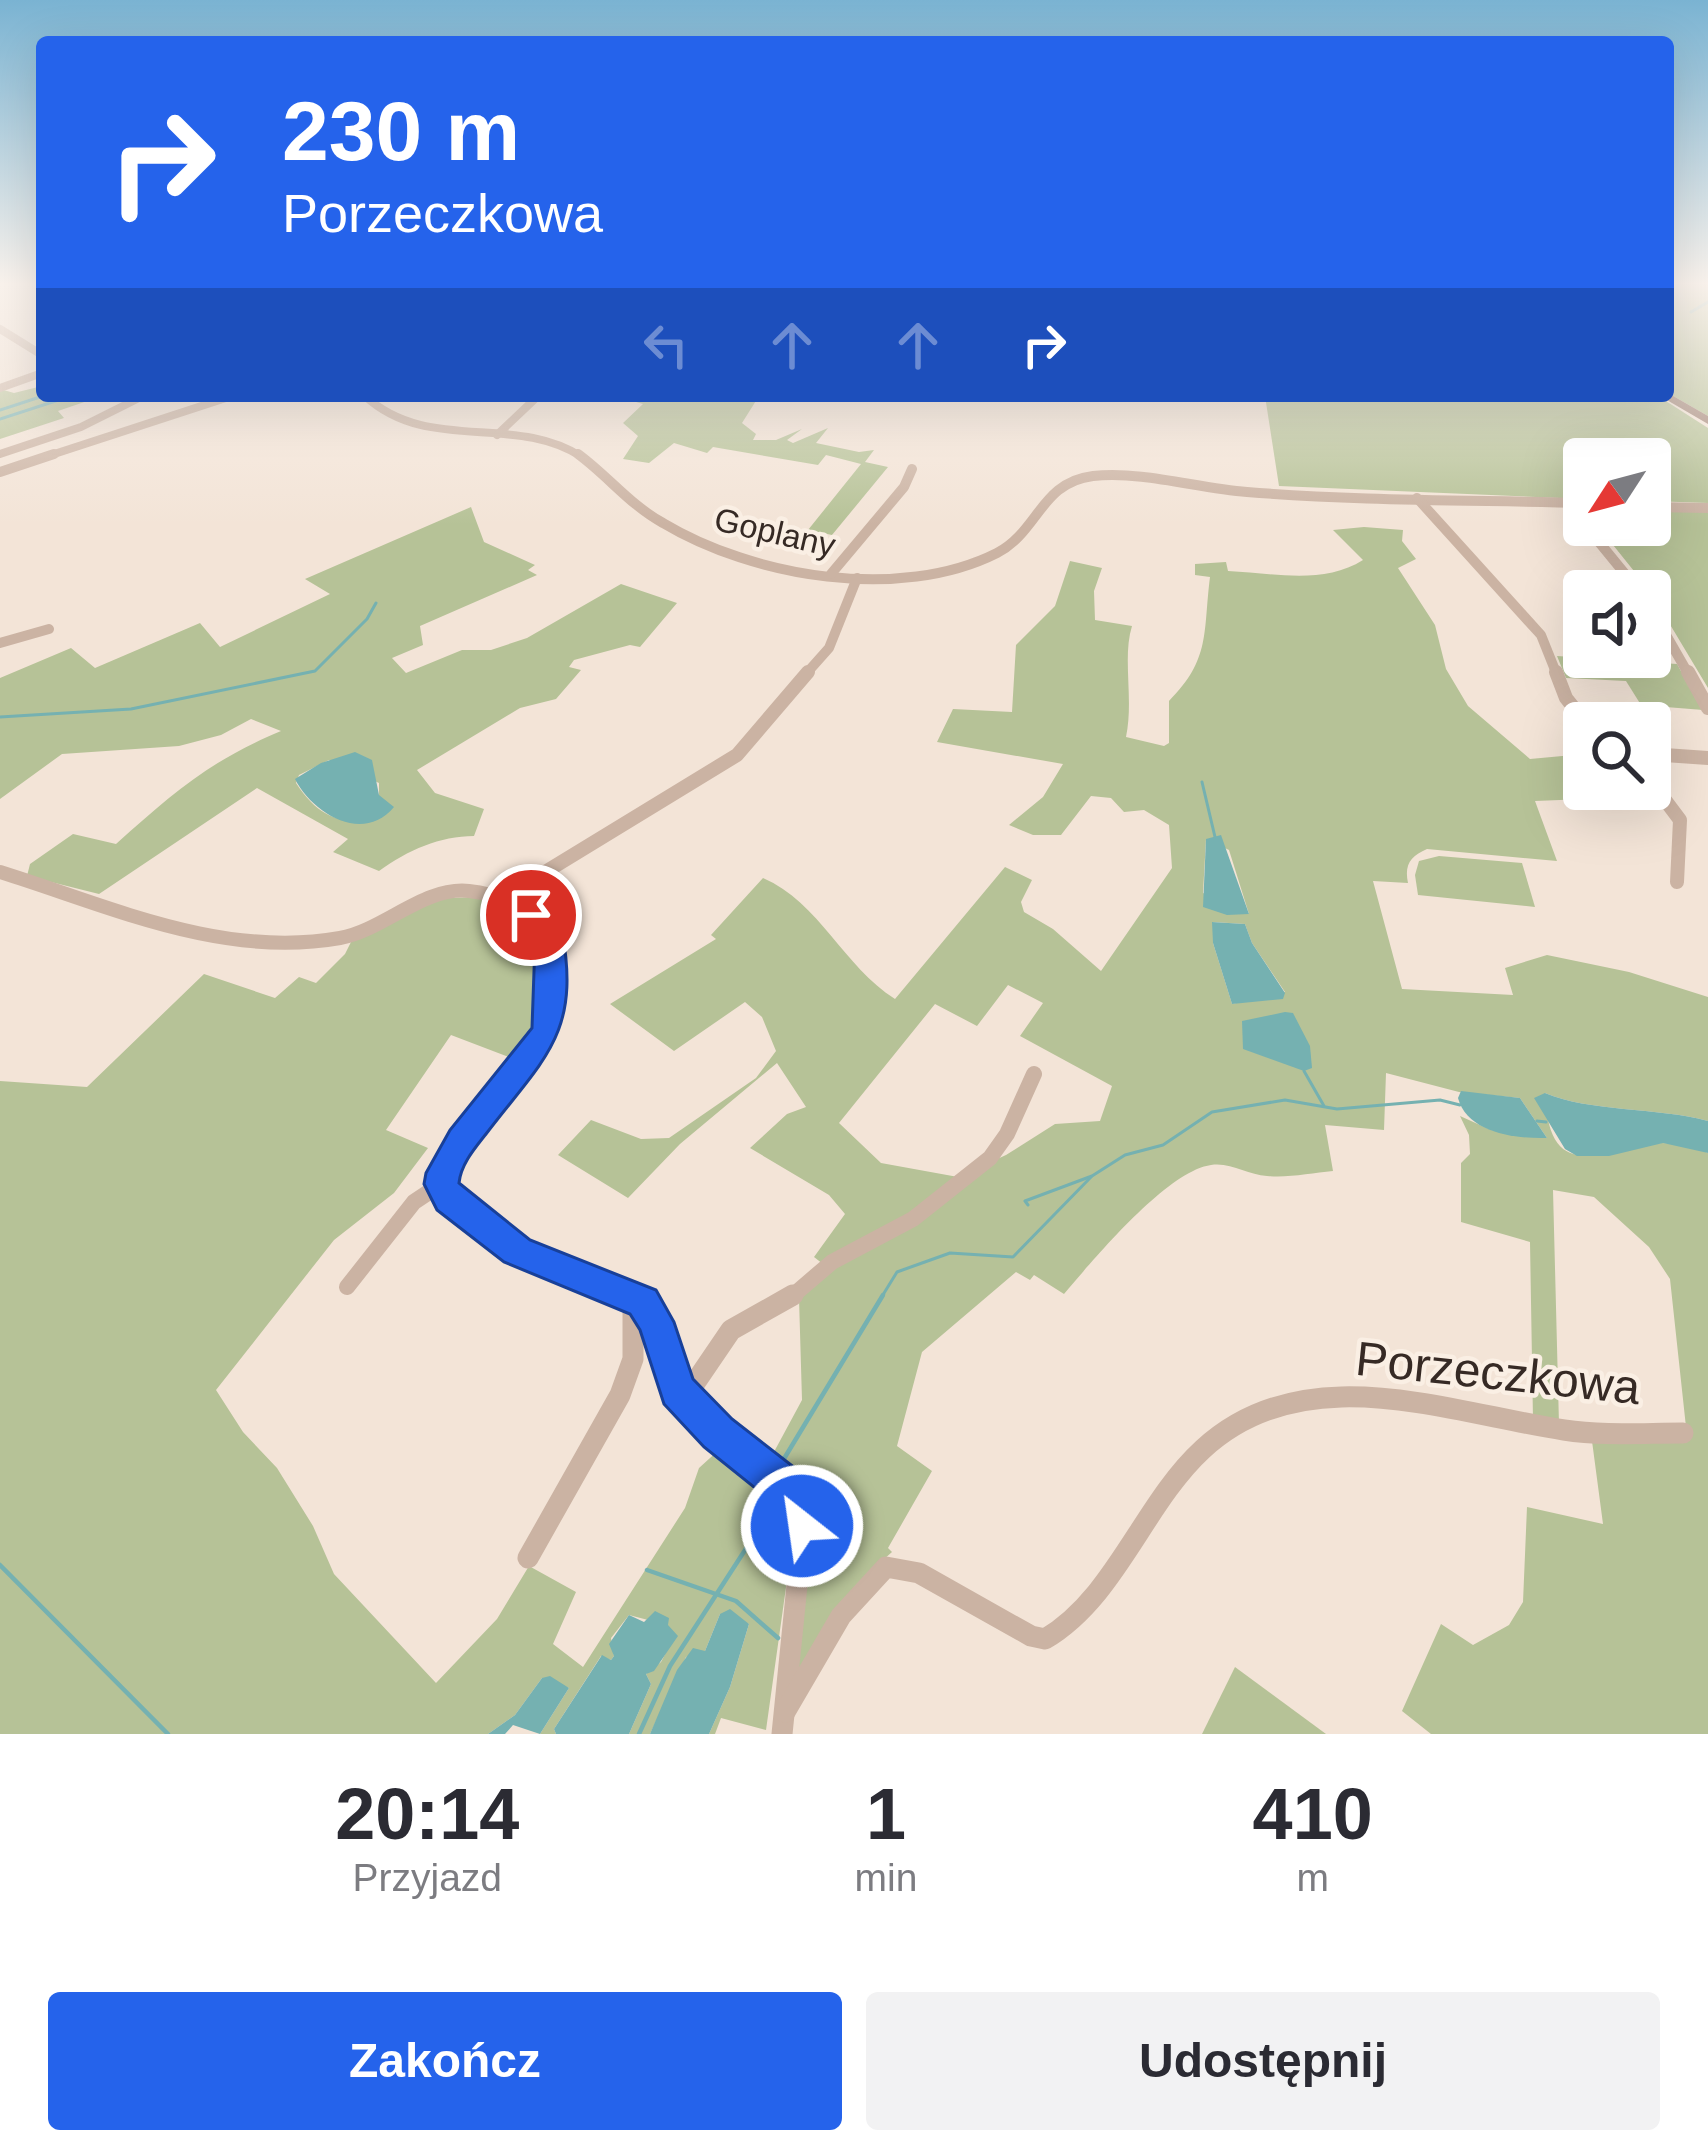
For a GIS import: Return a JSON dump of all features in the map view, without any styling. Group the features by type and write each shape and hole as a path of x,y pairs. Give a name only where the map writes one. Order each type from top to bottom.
{"street":[{"path":"0,388 36,375"},
{"path":"1674,401 1708,422"},
{"path":"0,454 82,427 131,402"},
{"path":"0,472 214,402"},
{"name":"Goplany","path":"371,402 403,422 573,449 634,506 686,539 857,578 922,573 1000,550 1017,539 1056,487 1077,478 1126,477 1276,494 1563,502"},
{"path":"497,436 532,402"},
{"path":"831,574 904,488 912,469"},
{"path":"1417,498 1541,635 1570,702"},
{"path":"1671,507 1708,508"},
{"path":"1603,546 1622,570"},
{"name":"Goplany","path":"502,899 737,755 822,658 857,578"},
{"path":"0,644 49,629"},
{"path":"1671,644 1708,708"},
{"path":"1671,755 1708,758"},
{"path":"1671,808 1680,820 1677,882"},
{"path":"0,872 180,932 230,938 340,938 457,890 502,899 548,931 550,1020 536,1048 462,1140 442,1173 442,1184 450,1199 517,1251 633,1297 633,1359 620,1395 528,1558"},
{"path":"684,1399 730,1330 787,1300 832,1262 914,1219 989,1158 1007,1134 1034,1074"},
{"path":"346,1287 414,1202 442,1184"},
{"name":"Porzeczkowa","path":"633,1297 643,1302 656,1322 684,1399 718,1433 790,1489 799,1504 802,1526 784,1723"},
{"name":"Porzeczkowa","path":"784,1723 854,1595 886,1568 900,1566 919,1573 1031,1636 1045,1639 1060,1630 1206,1446 1251,1413 1282,1401 1387,1397 1569,1431 1683,1432"}],"green space":[{"path":"1674,364 1708,364 1708,416 1674,396"},
{"path":"36,388 36,402 84,402 58,411 64,418 0,439 0,389 14,393"},
{"path":"636,402 755,402 742,423 756,434 753,440 776,440 802,429 787,440 793,443 828,428 816,443 859,452 874,450 865,462 888,467 832,535 808,530 861,464 826,455 818,465 713,447 707,453 674,443 649,463 623,459 638,436 623,423 643,404"},
{"path":"1266,402 1667,402 1708,428 1708,503 1671,502 1671,438 1563,438 1563,498 1279,486"},
{"path":"471,507 484,542 535,565 528,570 537,575 420,626 423,645 392,658 406,673 462,650 491,650 527,638 621,584 677,603 640,647 630,645 574,660 569,667 581,670 556,699 520,708 417,770 435,793 484,809 474,836 425,846 379,871 333,852 348,839 257,788 99,894 27,876 30,864 73,834 116,844 193,780 281,731 251,719 221,735 179,746 62,754 0,799 0,678 71,648 95,668 200,623 220,647 330,594 305,579","holes":["329,760 379,783 368,823 326,813 296,783 299,775"]},
{"path":"1671,510 1708,511 1708,688 1671,626 1671,570 1633,570 1614,546 1671,546"},
{"path":"1333,530 1403,530 1402,541 1416,559 1398,568 1435,625 1446,669 1468,706 1530,759 1563,756 1563,800 1535,801 1557,861 1427,849 1410,862 1408,883 1373,881 1402,989 1513,995 1505,968 1547,955 1629,972 1708,997 1708,1121 1545,1093 1549,1123 1557,1142 1569,1152 1584,1156 1662,1143 1708,1153 1708,1734 1431,1734 1402,1711 1441,1624 1473,1645 1509,1625 1523,1602 1527,1507 1603,1524 1592,1441 1686,1427 1670,1279 1649,1247 1594,1197 1553,1190 1559,1424 1533,1420 1530,1242 1461,1222 1461,1163 1470,1154 1469,1135 1460,1116 1491,1130 1547,1138 1520,1098 1459,1092 1386,1073 1384,1130 1325,1125 1333,1171 1267,1176 1211,1165 1193,1171 1132,1219 1064,1294 1034,1275 1030,1280 1016,1272 922,1352 897,1446 932,1471 888,1548 892,1552 840,1609 796,1675 811,1524 797,1489 768,1463 802,1400 799,1298 823,1264 814,1257 845,1214 829,1195 750,1148 787,1114 806,1107 777,1063 680,1144 628,1198 558,1155 591,1120 641,1139 669,1138 756,1078 776,1051 762,1017 745,1002 674,1051 610,1004 716,939 711,935 763,878 800,903 860,970 895,999 1005,867 1032,880 1021,902 1024,912 1053,929 1101,971 1172,868 1169,825 1144,810 1124,812 1111,798 1091,796 1061,835 1033,835 1009,825 1043,797 1063,764 937,742 953,709 1012,712 1016,645 1055,606 1070,561 1102,568 1094,591 1095,620 1132,626 1126,737 1164,746 1169,743 1169,701 1192,672 1203,644 1210,577 1195,575 1195,564 1226,562 1228,571 1298,576 1332,573 1363,560","holes":["1206,839 1229,850 1249,914 1203,893","1213,922 1245,924 1285,992 1232,1004 1213,943","1008,985 1043,1003 1020,1036 1112,1086 1100,1121 1055,1124 1006,1155 958,1177 881,1163 839,1123 935,1004 977,1026"]},
{"path":"1671,664 1677,664 1703,710 1671,707 1671,702 1639,702 1626,681 1566,678 1671,678"},
{"path":"1439,856 1522,863 1535,907 1418,895 1419,861"},
{"path":"484,897 540,929 545,950 542,1027 519,1061 451,1035 386,1130 428,1148 394,1193 334,1240 216,1390 243,1432 277,1468 313,1526 334,1574 436,1683 497,1619 529,1566 576,1592 553,1644 583,1667 685,1508 699,1468 721,1448 774,1489 795,1523 766,1730 721,1718 715,1734 709,1734 730,1687 749,1624 720,1614 705,1651 686,1657 650,1734 629,1734 651,1684 646,1674 661,1662 672,1641 648,1620 629,1615 611,1638 614,1656 611,1660 601,1656 554,1729 556,1734 540,1734 569,1688 542,1678 515,1715 488,1734 0,1734 0,1081 87,1087 204,974 275,998 299,977 316,983 345,954 353,938 442,898"},
{"path":"1235,1667 1326,1734 1202,1734"}],"water":[{"path":"355,752 372,760 379,795 394,807 368,823 354,824 326,813 295,779 321,763"},
{"path":"1221,835 1249,914 1227,915 1203,907 1206,839"},
{"path":"1212,922 1245,924 1285,993 1283,999 1232,1004 1213,943"},
{"path":"1293,1013 1310,1046 1312,1068 1304,1071 1243,1049 1242,1021"},
{"path":"1461,1091 1520,1098 1547,1138 1508,1135 1482,1126 1463,1110 1458,1098"},
{"path":"1545,1093 1708,1121 1708,1153 1663,1143 1609,1156 1577,1156 1565,1149 1534,1098"},
{"path":"730,1609 749,1624 730,1687 709,1734 650,1734 677,1670 693,1648 705,1651 720,1614"},
{"path":"655,1611 669,1618 668,1625 678,1636 654,1671 646,1674 651,1684 629,1734 556,1734 554,1729 602,1655 611,1660 614,1656 609,1644 629,1615 644,1622"},
{"path":"550,1676 569,1688 540,1734 513,1725 505,1734 488,1734 515,1715 542,1678"}],"waterway":[{"path":"0,410 36,398"},
{"path":"0,419 52,402"},
{"path":"0,717 131,709 315,671 367,619 376,603"},
{"path":"1202,782 1215,837"},
{"path":"1304,1071 1324,1106"},
{"path":"1028,1205 1025,1201 1092,1176 1125,1155 1163,1145 1212,1112 1285,1100 1337,1109 1440,1100 1460,1105"},
{"path":"1537,1121 1546,1122"},
{"path":"881,1298 897,1272 950,1253 1013,1257 1091,1177"},
{"path":"779,1467 883,1295"},
{"path":"716,1594 747,1547 766,1487"},
{"path":"0,1565 168,1734"},
{"path":"647,1570 716,1594"},
{"path":"639,1734 670,1666 716,1594"},
{"path":"716,1594 736,1601 778,1638"}],"route":[{"path":"531,915 548,931 550,943 546,1033 462,1140 442,1173 442,1184 450,1199 470,1217 517,1251 643,1302 656,1322 678,1391 718,1433 790,1489 799,1504 802,1526"}]}
